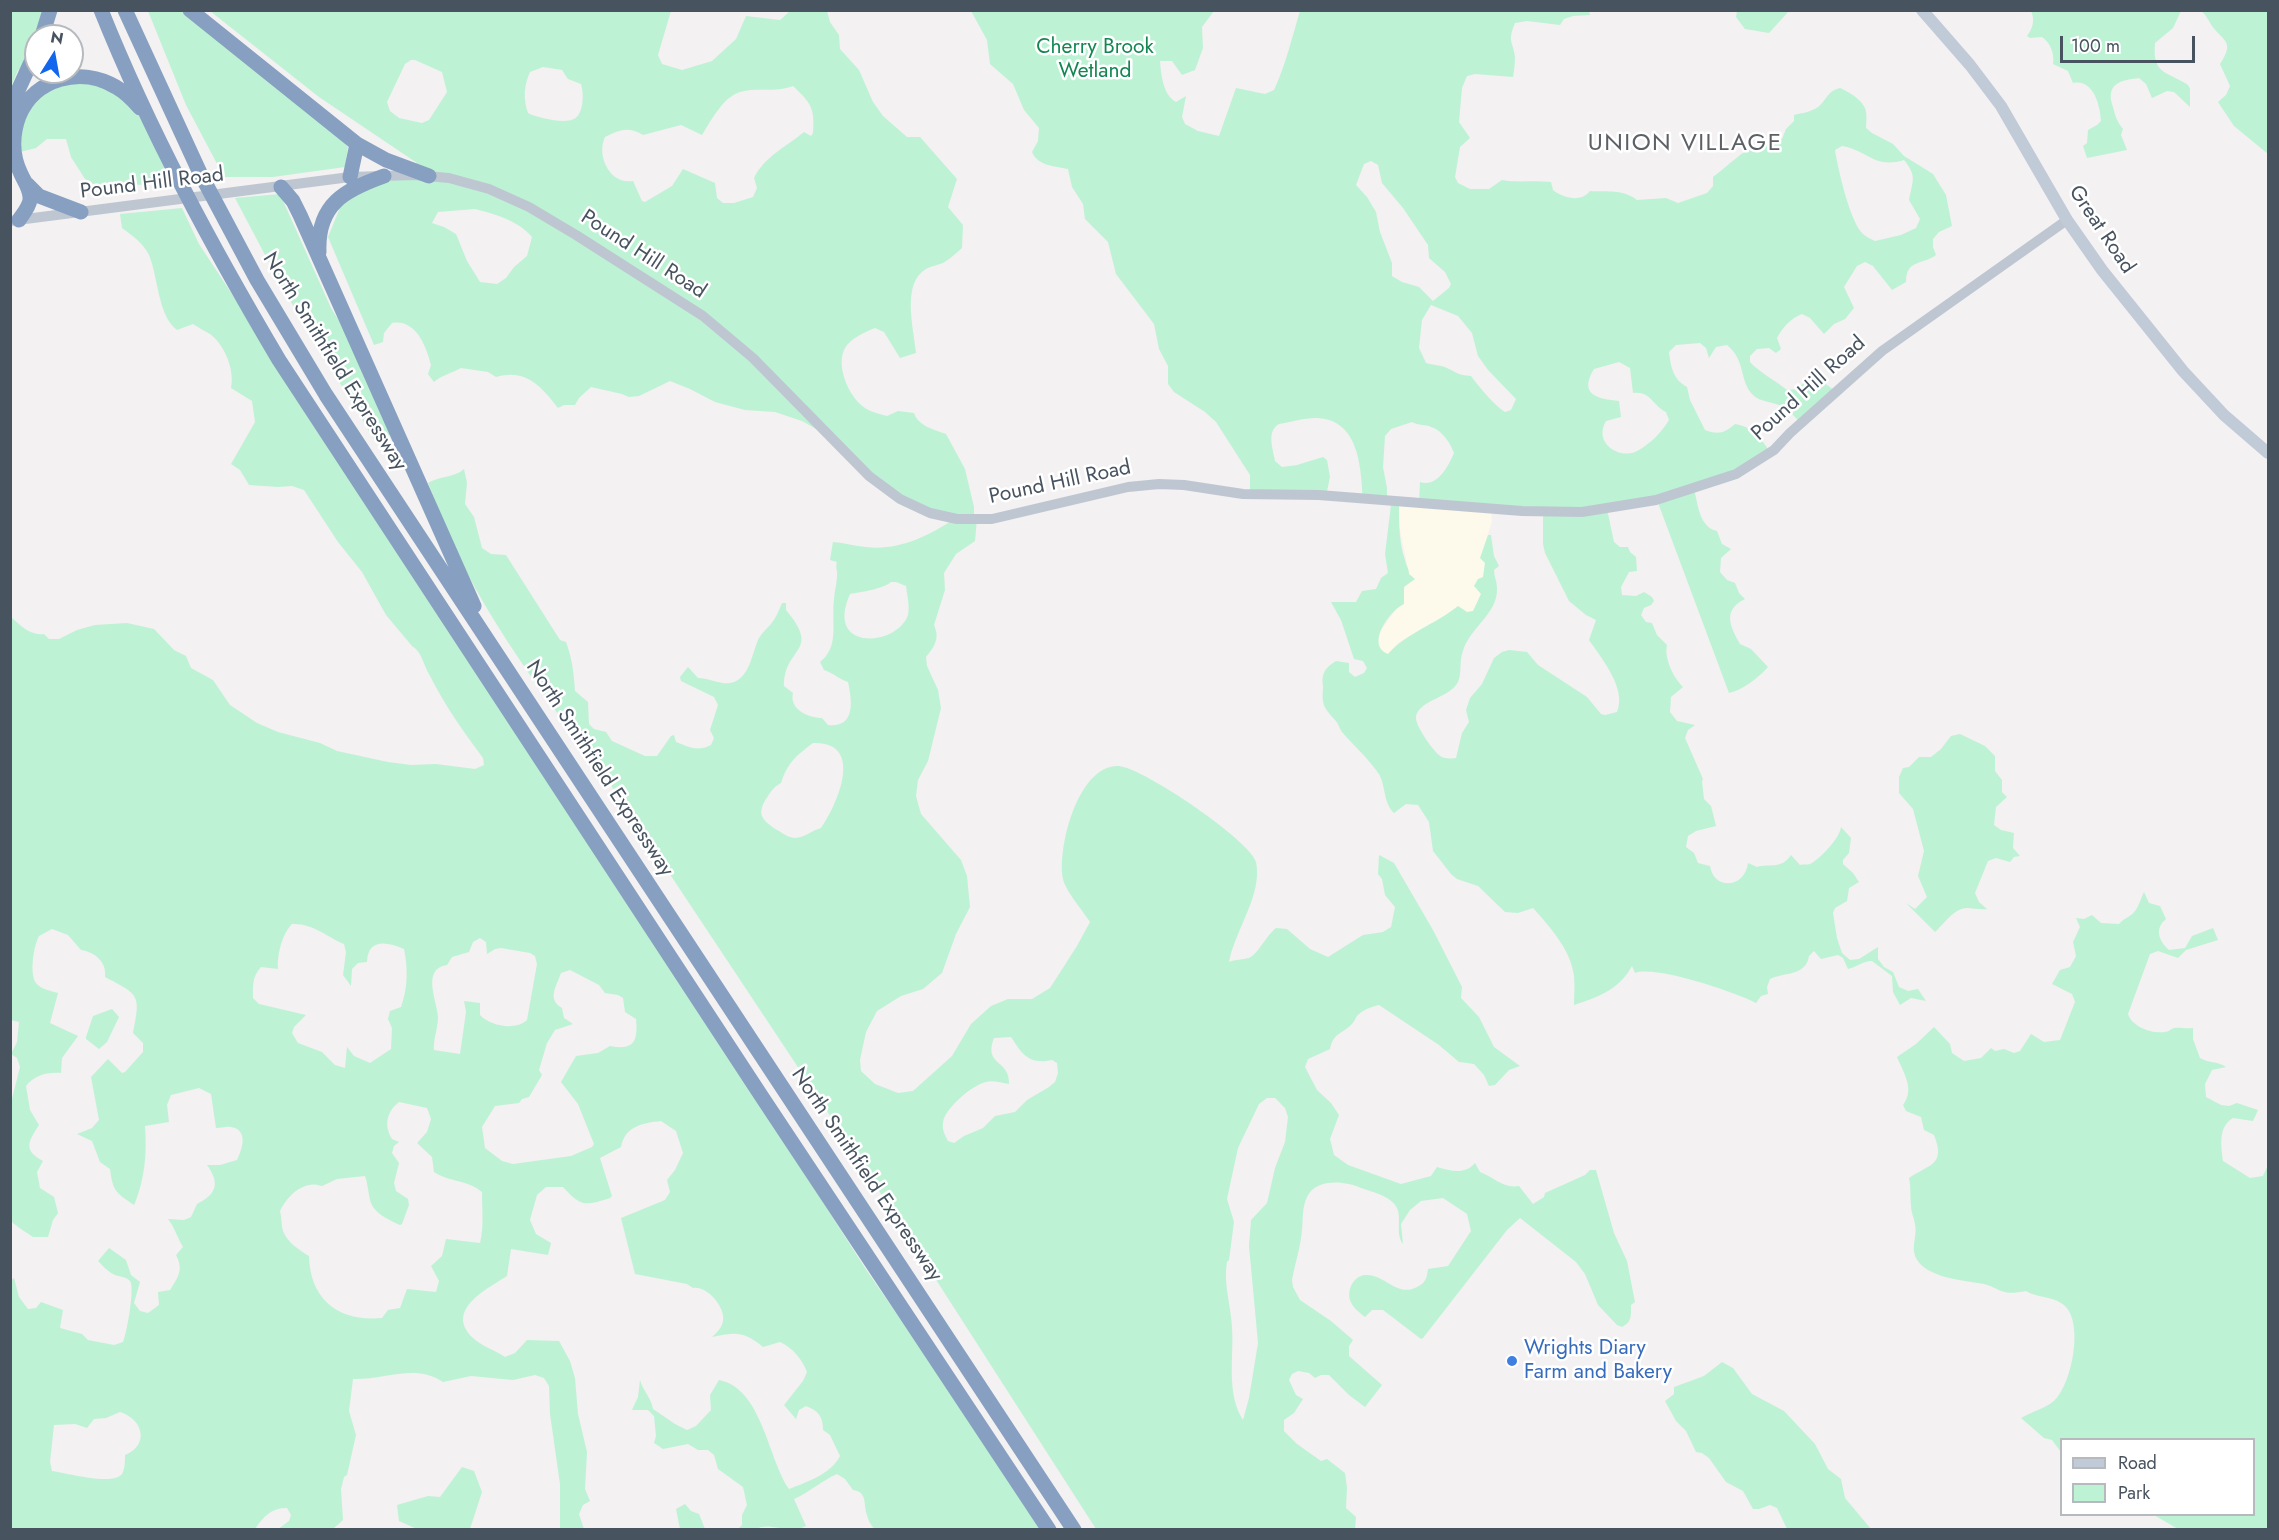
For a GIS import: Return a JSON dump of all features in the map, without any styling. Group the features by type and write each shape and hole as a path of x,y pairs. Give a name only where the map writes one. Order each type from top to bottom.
{"highway":[{"name":"North Smithfield Expressway","path":"101,10 148,117 199,219 279,360 1049,1530"},
{"name":"North Smithfield Expressway","path":"125,10 227,225 284,327 326,395 1074,1530"},
{"path":"190,10 357,144 386,160 429,176"},
{"path":"10,108 24,77"},
{"path":"15,220 29,204 30,198 27,184 16,163 14,140 17,124 25,104 43,87 70,77 100,80 122,92 148,117"},
{"path":"350,177 357,144"},
{"path":"319,258 321,229 328,210 349,190 384,176"},
{"path":"27,184 39,196 81,212"},
{"path":"281,187 293,201 300,215 465,583 486,635"}],"main road":[{"name":"Great Road","path":"1922,10 1970,65 2001,106 2067,220 2102,270 2183,370 2224,415 2268,453"}],"street":[{"name":"Pound Hill Road","path":"15,220 350,177 429,176 449,178 489,189 576,235 703,316 753,358 869,476 900,499 930,513 957,519 992,519 1128,487 1159,484 1184,485 1243,494 1319,495 1522,511 1582,512 1656,500 1736,474 1774,450 1882,351 2067,220"}],"shaded area":[{"path":"1399,505 1491,509 1492,521 1481,557 1485,563 1481,594 1473,612 1467,612 1458,606 1442,619 1398,643 1388,654 1378,646 1378,634 1398,607 1409,574 1399,526"}],"green space":[{"path":"1789,10 1769,33 1745,29 1736,17 1737,11"},
{"path":"10,11 50,11 43,24 24,24 24,72 18,70 11,87"},
{"path":"148,11 183,11 325,120 348,147 345,167 273,177 224,177 186,105"},
{"path":"210,11 671,11 658,55 662,64 682,70 712,61 736,39 746,16 780,20 790,11 827,11 830,22 839,35 840,49 859,70 873,102 883,116 907,137 920,137 957,179 948,207 963,225 962,248 943,263 926,269 918,276 914,285 911,308 916,353 900,358 884,332 875,328 856,337 847,345 843,352 842,370 853,396 867,409 887,416 898,411 914,413 923,424 946,434 965,469 974,507 974,518 977,519 975,541 956,554 944,573 945,590 934,625 936,638 926,657 927,666 938,690 941,708 928,761 918,780 916,796 921,814 961,860 967,876 970,907 956,934 942,973 923,989 901,996 877,1011 866,1032 860,1060 861,1071 875,1084 898,1093 913,1091 952,1056 971,1024 991,1006 1008,999 1032,999 1050,988 1090,922 1064,884 1063,879 1063,848 1073,810 1092,778 1105,769 1119,766 1132,770 1171,791 1216,822 1249,852 1256,862 1256,887 1229,962 1252,956 1276,928 1287,929 1310,949 1328,957 1363,935 1383,932 1391,927 1395,907 1385,895 1382,879 1378,874 1379,855 1394,863 1433,930 1462,987 1461,998 1479,1017 1494,1047 1520,1066 1509,1070 1495,1085 1489,1086 1484,1075 1474,1064 1459,1062 1439,1045 1379,1005 1367,1009 1336,1037 1330,1049 1308,1059 1305,1067 1317,1090 1331,1103 1339,1115 1330,1139 1334,1155 1348,1165 1401,1184 1431,1176 1437,1167 1462,1171 1475,1163 1480,1172 1499,1182 1508,1186 1519,1186 1533,1204 1544,1197 1545,1193 1585,1175 1590,1170 1596,1170 1614,1233 1627,1261 1635,1302 1631,1305 1628,1323 1622,1327 1617,1325 1598,1305 1585,1274 1576,1262 1520,1218 1507,1230 1423,1338 1421,1339 1383,1310 1372,1310 1365,1317 1350,1300 1352,1284 1355,1280 1361,1276 1372,1275 1397,1288 1410,1290 1420,1285 1425,1280 1428,1269 1448,1266 1471,1231 1467,1214 1443,1198 1421,1201 1410,1210 1401,1224 1403,1244 1399,1235 1397,1208 1391,1200 1347,1184 1324,1184 1311,1191 1304,1205 1300,1242 1292,1280 1293,1287 1300,1300 1331,1321 1353,1340 1349,1346 1349,1356 1382,1385 1365,1407 1329,1375 1315,1378 1309,1373 1298,1371 1292,1374 1289,1380 1296,1395 1303,1399 1294,1413 1284,1420 1284,1431 1297,1444 1321,1461 1327,1459 1345,1473 1346,1508 1356,1517 1355,1529 1096,1529 847,1141 612,787 608,777 527,671 491,615 460,559 428,483 464,469 467,483 465,504 474,517 482,548 491,554 506,555 560,640 566,642 575,691 588,702 589,724 594,729 606,732 612,741 645,756 657,756 674,735 676,742 689,747 702,748 711,745 714,738 710,730 718,705 714,697 681,681 680,677 688,667 698,678 727,683 737,681 746,671 759,638 773,622 782,603 786,603 786,610 801,634 801,642 789,663 784,686 793,693 794,704 801,712 822,718 828,725 844,722 848,718 851,705 848,682 824,670 820,662 830,649 833,634 837,562 830,560 833,542 866,547 889,547 911,542 951,521 901,498 825,434 802,421 775,412 745,410 715,402 670,381 639,396 629,397 591,387 575,405 564,405 558,408 532,381 516,375 496,377 488,372 461,368 434,382 428,374 431,365 423,342 408,325 392,323 384,333 383,342 374,345 328,237 346,193 396,174 417,163 319,97","holes":["411,60 442,72 447,92 429,120 422,123 399,118 390,111 387,102 405,64","543,67 562,70 568,79 581,84 583,93 580,113 574,119 558,121 528,113 525,97 530,72","793,86 808,102 813,118 813,133 811,136 804,132 776,152 764,164 754,178 757,188 753,197 734,203 723,203 717,198 715,183 683,169 672,186 645,202 642,201 633,181 618,178 607,168 602,152 603,145 605,137 615,132 628,130 643,135 681,125 702,135 718,110 734,95 746,91","475,209 514,222 532,237 527,256 514,267 506,278 497,284 480,282 467,261 456,234 432,223 438,212","891,582 906,586 908,615 901,626 878,638 854,635 847,626 845,613 850,594 883,587","813,743 829,745 839,752 843,763 843,776 840,790 821,828 802,837 794,838 767,823 761,812 768,796 781,783 793,760","1011,1037 1027,1057 1037,1061 1052,1060 1057,1063 1058,1073 1055,1082 1027,1100 1015,1112 995,1116 983,1128 954,1143 948,1141 943,1130 943,1123 948,1111 960,1098 986,1082 1009,1084 1006,1070 994,1058 992,1047 994,1038","1267,1098 1275,1098 1285,1108 1288,1117 1285,1142 1275,1168 1267,1203 1251,1220 1249,1246 1258,1343 1243,1420 1234,1398 1232,1327 1226,1278 1234,1222 1227,1199 1238,1148 1259,1104"]},
{"name":"Cherry Brook Wetland","path":"971,11 1214,11 1202,27 1203,48 1195,70 1182,75 1172,61 1160,61 1168,94 1176,102 1186,96 1182,117 1185,124 1198,131 1219,136 1236,88 1265,94 1274,90 1300,11 1589,11 1590,15 1564,19 1560,25 1527,21 1515,23 1511,38 1515,57 1513,77 1475,74 1467,76 1462,88 1459,122 1470,138 1460,147 1455,177 1458,183 1470,189 1489,189 1502,180 1551,182 1553,190 1572,198 1582,197 1590,191 1608,191 1626,194 1637,200 1666,198 1678,203 1707,193 1713,186 1713,177 1737,158 1750,148 1765,141 1782,139 1786,129 1794,121 1794,115 1815,109 1832,91 1840,88 1852,94 1863,104 1866,128 1893,144 1904,156 1933,174 1946,195 1952,226 1939,232 1933,239 1936,255 1912,266 1906,282 1892,290 1873,266 1865,262 1857,266 1844,287 1854,308 1845,319 1834,324 1824,334 1810,318 1802,314 1790,321 1779,334 1777,338 1781,349 1776,353 1769,348 1757,349 1750,356 1750,362 1754,366 1787,390 1797,389 1813,375 1834,390 1801,423 1786,408 1753,395 1737,357 1727,345 1716,347 1709,358 1706,348 1700,343 1676,345 1669,352 1674,372 1687,387 1690,400 1705,430 1718,433 1735,424 1742,426 1756,434 1770,452 1694,489 1698,508 1706,525 1717,531 1722,544 1731,549 1721,558 1720,572 1727,580 1735,583 1739,593 1745,599 1733,608 1731,624 1740,644 1751,649 1768,667 1760,675 1745,686 1729,693 1657,500 1607,509 1614,542 1620,547 1628,547 1636,557 1637,571 1629,572 1621,587 1622,595 1636,596 1644,592 1652,597 1654,601 1644,608 1641,615 1646,622 1652,623 1657,635 1667,645 1670,667 1683,687 1671,697 1670,712 1677,721 1695,725 1688,730 1685,738 1703,779 1704,799 1711,806 1716,826 1696,831 1688,836 1686,847 1694,853 1698,863 1710,866 1717,880 1729,883 1741,878 1748,863 1757,867 1775,865 1783,863 1791,855 1800,865 1810,864 1829,848 1841,827 1851,838 1849,853 1843,860 1843,864 1859,882 1849,888 1847,901 1835,908 1833,913 1842,953 1850,960 1859,959 1878,947 1878,959 1884,967 1893,972 1899,987 1908,991 1918,989 1926,1001 1911,998 1900,1005 1893,992 1892,976 1872,961 1848,969 1843,958 1838,955 1821,959 1814,951 1804,967 1770,979 1767,987 1768,994 1761,996 1756,1003 1677,976 1635,973 1632,966 1621,981 1607,992 1574,1005 1574,980 1569,957 1559,939 1546,923 1533,908 1518,913 1505,912 1478,886 1457,879 1451,874 1433,851 1429,822 1418,805 1406,804 1394,813 1390,809 1379,774 1342,732 1326,709 1323,697 1323,674 1336,661 1349,663 1349,672 1355,677 1364,673 1367,668 1363,661 1354,659 1341,620 1331,602 1356,602 1362,591 1376,589 1381,578 1388,573 1385,554 1391,505 1399,505 1399,526 1405,562 1409,574 1415,579 1404,587 1404,604 1392,613 1379,636 1382,650 1388,654 1404,640 1458,606 1467,612 1473,611 1481,594 1474,586 1478,579 1483,577 1485,563 1480,558 1488,535 1491,535 1494,556 1499,566 1494,570 1497,586 1496,597 1489,613 1467,642 1462,655 1458,682 1449,692 1419,710 1416,716 1428,742 1439,755 1456,758 1462,733 1469,722 1466,710 1470,698 1482,684 1494,658 1509,650 1527,652 1538,665 1587,697 1601,714 1617,712 1619,694 1616,684 1612,674 1589,640 1596,620 1569,601 1545,553 1543,511 1419,504 1420,482 1432,482 1437,479 1454,453 1439,431 1412,422 1391,429 1385,436 1383,467 1387,503 1363,501 1359,461 1350,436 1342,427 1331,421 1316,418 1279,424 1271,436 1272,446 1275,461 1282,467 1323,457 1327,460 1330,477 1326,496 1250,495 1250,475 1216,422 1174,392 1168,384 1168,366 1159,349 1154,324 1116,274 1108,242 1085,219 1083,204 1072,187 1068,169 1042,163 1032,152 1038,141 1039,128 1024,110 1013,84 990,64 987,40","holes":["1842,146 1878,161 1904,160 1912,174 1913,183 1909,200 1920,219 1916,228 1901,235 1875,241 1863,234 1849,207 1835,150","1371,161 1378,165 1382,183 1403,208 1428,245 1429,258 1445,272 1451,284 1433,301 1419,287 1392,276 1392,263 1380,232 1376,212 1356,185 1364,164","1431,305 1458,316 1472,333 1478,356 1516,399 1511,410 1505,412 1500,409 1471,376 1426,363 1419,348 1422,320","1619,362 1630,368 1633,393 1648,396 1666,412 1669,420 1666,425 1656,437 1639,450 1632,453 1618,452 1606,444 1603,430 1606,421 1621,417 1619,401 1598,397 1589,390 1588,385 1594,369"]},
{"path":"2031,11 2181,11 2173,28 2155,43 2155,53 2156,61 2162,71 2188,85 2190,107 2174,92 2167,91 2152,98 2146,84 2139,78 2120,82 2113,88 2111,99 2119,124 2123,129 2121,135 2127,150 2087,158 2083,146 2087,143 2088,130 2101,121 2097,100 2086,85 2073,83 2068,71 2053,64 2053,52 2045,39 2027,36 2033,24"},
{"path":"2201,11 2268,11 2268,154 2234,126 2218,102 2226,95 2230,86 2220,64 2227,51 2227,46"},
{"path":"84,78 134,100 171,183 98,187 85,179 71,157 66,139 47,139 36,148 16,153 26,101 59,84 84,84"},
{"path":"280,194 331,308 370,370 396,432 375,441 283,289 235,198"},
{"path":"182,208 199,244 559,791 867,1271 1046,1529 874,1529 867,1517 861,1493 853,1490 845,1479 837,1474 794,1499 806,1526 792,1529 767,1526 757,1529 738,1529 742,1525 742,1515 747,1505 743,1487 718,1469 714,1455 708,1450 698,1450 688,1444 663,1449 654,1443 656,1436 654,1416 648,1410 632,1410 638,1397 640,1380 653,1409 687,1430 696,1426 711,1410 710,1395 719,1380 733,1386 745,1396 755,1410 789,1489 825,1473 840,1456 830,1435 823,1430 821,1418 817,1412 806,1406 799,1410 796,1419 784,1405 803,1381 807,1372 800,1358 793,1351 780,1342 763,1347 745,1335 727,1334 712,1337 722,1326 723,1321 722,1310 714,1298 704,1290 687,1284 635,1274 621,1218 665,1200 670,1192 667,1180 683,1153 676,1131 661,1121 648,1123 631,1130 626,1134 621,1147 600,1158 612,1196 610,1198 584,1203 574,1198 563,1187 546,1187 537,1195 530,1220 536,1234 551,1243 548,1255 511,1249 507,1276 472,1301 463,1318 465,1328 473,1338 505,1357 515,1353 527,1340 559,1341 570,1361 575,1378 578,1414 587,1452 585,1489 590,1501 583,1505 579,1514 584,1529 560,1529 560,1484 550,1414 549,1386 544,1378 535,1375 513,1380 471,1376 443,1382 433,1376 411,1373 353,1379 349,1411 356,1435 347,1475 344,1477 341,1489 343,1520 334,1528 278,1529 289,1521 291,1515 287,1508 277,1509 268,1514 255,1529 11,1529 11,1280 14,1278 19,1297 28,1309 36,1308 41,1302 63,1310 60,1328 82,1334 88,1340 114,1345 123,1342 130,1310 132,1292 130,1281 111,1273 98,1261 109,1248 126,1260 131,1275 140,1282 134,1303 140,1311 148,1313 159,1305 158,1292 170,1290 178,1277 180,1265 176,1255 183,1247 168,1219 184,1220 191,1217 197,1204 209,1196 214,1188 214,1177 207,1165 220,1165 237,1160 243,1141 237,1129 216,1128 211,1094 199,1088 171,1095 167,1105 169,1122 145,1126 144,1165 134,1205 119,1194 112,1182 110,1169 100,1162 92,1141 77,1134 92,1128 99,1120 91,1077 108,1059 122,1073 125,1072 143,1052 143,1043 133,1033 137,1003 131,992 105,977 104,967 99,959 81,950 68,935 52,929 39,936 37,940 33,959 34,978 40,987 58,993 50,1023 78,1036 62,1058 61,1073 42,1075 33,1079 26,1086 30,1110 39,1125 30,1141 30,1149 43,1161 37,1172 40,1188 54,1197 58,1213 53,1220 48,1237 33,1237 11,1221 11,1103 20,1067 17,1058 11,1054 17,1042 19,1022 10,1020 10,616 26,629 44,634 49,639 59,639 77,630 95,625 127,623 154,629 174,650 186,656 191,668 213,680 230,705 257,723 278,732 320,743 337,751 388,762 411,765 436,764 475,769 484,765 483,758 447,706 418,652 386,615 362,572 338,542 304,490 292,486 249,485 240,470 231,464 255,422 252,401 231,388 232,374 228,359 210,334 193,324 177,330 171,324 162,306 149,255 141,243 122,228 120,214","holes":["292,924 300,924 344,944 346,952 343,975 351,986 352,969 358,963 367,962 368,954 375,945 385,944 404,949 407,971 405,993 401,1007 390,1011 388,1019 392,1028 391,1049 370,1063 354,1056 347,1047 345,1068 335,1065 322,1052 298,1043 292,1033 294,1027 306,1015 259,1004 253,998 253,985 261,967 278,969 278,957 285,933","480,938 486,942 487,954 501,948 535,956 537,964 527,1020 510,1026 496,1024 480,1015 480,1003 464,1001 466,1012 460,1054 434,1050 438,1017 432,986 434,972 447,965 452,957 469,952 473,942","570,970 599,985 605,993 623,998 625,1012 636,1019 635,1038 630,1045 625,1047 610,1046 598,1053 576,1056 561,1082 578,1104 594,1144 592,1147 571,1156 513,1164 502,1161 485,1148 482,1127 495,1106 519,1103 522,1099 529,1097 542,1075 539,1070 547,1043 555,1030 573,1024 564,1018 562,1008 554,997 561,973","399,1102 427,1108 431,1119 427,1132 417,1143 432,1157 434,1172 471,1185 482,1192 480,1243 446,1239 442,1256 431,1266 439,1281 436,1292 407,1289 400,1308 388,1310 382,1318 353,1316 340,1312 321,1296 315,1285 309,1256 287,1239 282,1229 280,1211 287,1200 303,1187 315,1184 322,1186 337,1179 365,1176 374,1209 386,1218 402,1224 409,1205 408,1199 396,1191 394,1183 399,1163 392,1153 394,1146 399,1142 392,1139 388,1129 391,1110","120,1412 128,1415 138,1426 140,1439 133,1451 125,1455 122,1474 109,1479 100,1479 52,1471 50,1462 54,1425 75,1424 87,1428 94,1419 106,1418"]},
{"path":"1960,734 1985,746 1995,756 1995,771 2002,780 2002,792 2007,797 1996,807 1994,825 2001,830 2014,833 2013,848 2020,856 2014,857 2010,862 1996,858 1988,861 1975,893 1979,902 1987,909 1962,909 1949,917 1935,932 1906,903 1915,909 1927,897 1918,876 1924,851 1913,809 1899,793 1899,777 1903,768 1909,767 1919,757 1931,757 1951,736"},
{"path":"2144,892 2149,903 2160,906 2166,919 2160,927 2159,935 2169,950 2185,948 2192,936 2213,928 2218,940 2186,950 2178,958 2158,951 2150,954 2128,1014 2130,1019 2143,1029 2154,1032 2166,1032 2173,1028 2193,1028 2193,1039 2200,1058 2226,1067 2212,1070 2205,1084 2206,1097 2221,1105 2229,1106 2237,1103 2258,1110 2253,1121 2233,1118 2228,1122 2223,1131 2221,1143 2223,1161 2250,1178 2263,1176 2268,1165 2268,1529 2178,1529 2156,1516 2255,1516 2255,1438 2060,1438 2060,1451 2052,1440 2044,1438 2021,1418 2054,1401 2066,1381 2071,1367 2075,1336 2069,1311 2057,1301 2026,1291 2004,1292 1985,1284 1931,1272 1917,1260 1914,1252 1915,1227 1909,1178 1934,1163 1938,1152 1934,1135 1924,1130 1921,1117 1906,1111 1903,1105 1908,1087 1897,1057 1916,1044 1934,1027 1950,1044 1952,1053 1964,1061 1981,1058 1991,1048 1995,1051 2004,1049 2014,1053 2020,1051 2031,1034 2044,1042 2060,1040 2075,1002 2072,994 2052,984 2060,970 2070,967 2076,956 2073,942 2080,927 2076,918 2084,919 2092,915 2101,923 2119,924 2132,915"},
{"path":"112,1009 119,1017 107,1042 99,1049 86,1037 93,1016"},
{"path":"1722,1362 1733,1368 1752,1394 1784,1411 1815,1444 1828,1469 1841,1479 1845,1498 1871,1529 1787,1529 1777,1508 1770,1505 1753,1509 1743,1491 1726,1482 1709,1458 1696,1452 1686,1431 1676,1421 1665,1401 1674,1394 1674,1387 1704,1376"},
{"path":"462,1467 474,1471 482,1492 470,1529 417,1529 399,1521 397,1505 428,1496 440,1497"},
{"path":"685,1504 691,1511 699,1514 705,1529 680,1529 676,1509"}],"place":[{"name":"Wrights Diary Farm and Bakery","path":"1512,1361"}],"district":[{"name":"UNION VILLAGE","path":"1685,144"}]}
